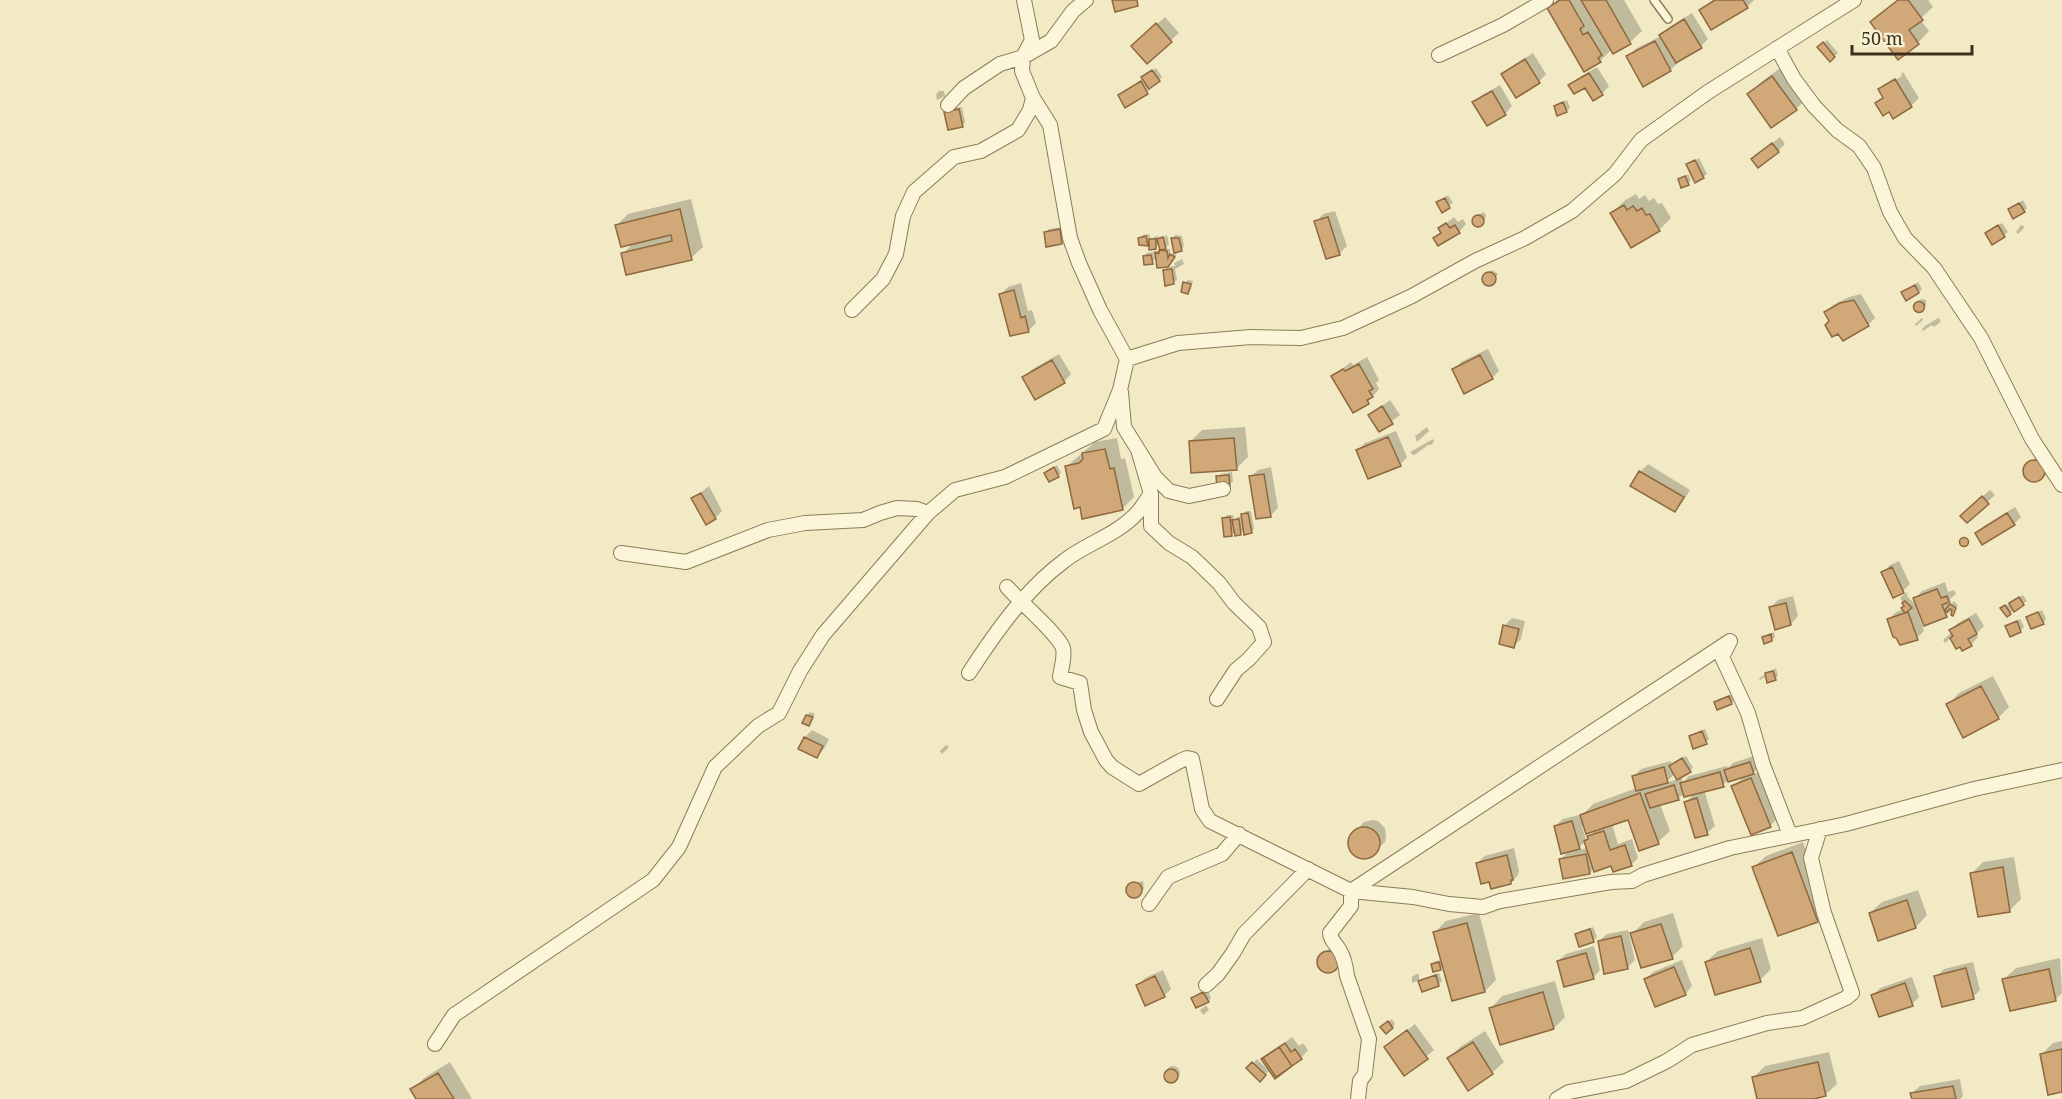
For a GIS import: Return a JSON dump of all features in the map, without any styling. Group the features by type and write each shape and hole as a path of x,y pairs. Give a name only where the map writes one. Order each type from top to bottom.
{"street":[{"path":"435,1044 454,1015 653,880 679,847 715,767 758,726 779,713 800,671 823,635 928,513 956,490 1005,477 1104,429 1120,390 1127,359 1100,310 1070,238 1050,125 1033,98 1022,71 1023,57 1032,40 1023,0"},
{"path":"948,105 964,88 1000,64 1023,57 1051,41 1073,11 1086,0"},
{"path":"1439,55 1503,25 1546,0"},
{"path":"1127,359 1178,343 1251,337 1301,338 1343,328 1412,296 1572,211 1616,174 1641,141 1708,92 1854,0"},
{"path":"1777,48 1794,80 1814,106 1838,130 1859,146 1874,168 1890,212 1905,238 1934,268 1981,338 2032,439 2062,485"},
{"path":"852,310 883,279 896,254 903,216 914,192 954,157 981,151 1018,130 1030,110 1033,98"},
{"path":"1120,390 1124,427 1155,477 1169,491 1189,495 1223,489"},
{"path":"1139,453 1151,494 1151,526 1169,543 1192,557 1219,583 1234,603 1259,627 1262,634 1264,642 1236,670 1217,699"},
{"path":"969,673 985,648 1021,603 1064,561 1115,531 1137,514 1151,494"},
{"path":"621,553 686,562 768,530 805,523 863,520 897,508 917,509 928,513"},
{"path":"1007,587 1054,634 1063,649 1060,677 1080,683 1084,710 1091,732 1112,768 1139,784 1187,758 1192,759 1202,809 1210,820 1351,891 1483,907 1500,901 1611,882 1632,881 1643,875 1730,848 1820,829 1974,789 2062,770"},
{"path":"1351,891 1730,641 1722,657 1748,713 1763,765 1790,835"},
{"path":"1557,1099 1569,1092 1626,1081 1667,1061 1692,1045 1756,1026 1802,1018 1852,993 1824,913 1811,858 1820,829"},
{"path":"1149,904 1168,877 1222,854 1239,834"},
{"path":"1206,985 1233,954 1244,934 1308,869"},
{"path":"1351,891 1351,906 1330,933 1331,940 1340,950 1346,966 1347,976 1369,1039 1365,1074 1360,1081 1358,1099"}],"lane":[{"path":"1654,0 1668,19"}],"building":[{"path":"1112,0 1137,0 1138,6 1115,12"},
{"path":"1560,0 1569,0 1584,26 1580,29 1583,35 1588,32 1602,55 1598,58 1601,62 1584,72 1547,8"},
{"path":"1581,0 1606,0 1631,44 1613,54"},
{"path":"1715,0 1743,0 1748,8 1711,30 1699,10"},
{"path":"1898,0 1908,0 1923,20 1909,30 1919,44 1898,60 1870,22"},
{"path":"1684,19 1702,48 1676,63 1659,35"},
{"path":"1156,23 1172,42 1147,64 1131,46"},
{"path":"1655,41 1671,71 1643,87 1626,56"},
{"path":"1823,42 1835,57 1830,62 1817,47"},
{"path":"1525,59 1540,83 1516,98 1501,74"},
{"path":"1152,70 1160,81 1149,89 1141,77"},
{"path":"1589,73 1603,95 1593,101 1585,88 1574,94 1568,85"},
{"path":"1772,76 1797,110 1771,128 1747,94"},
{"path":"1895,79 1912,107 1893,119 1889,112 1883,116 1875,103 1883,98 1878,89"},
{"path":"1141,81 1148,94 1125,108 1118,95"},
{"path":"1492,91 1506,115 1487,126 1472,102"},
{"path":"1563,102 1567,112 1557,116 1554,106"},
{"path":"959,109 963,127 948,130 944,112"},
{"path":"1772,143 1779,152 1758,168 1751,159"},
{"path":"1695,160 1704,178 1695,183 1686,164"},
{"path":"1685,176 1689,185 1681,188 1678,179"},
{"path":"1445,198 1450,208 1442,213 1436,202"},
{"path":"2019,203 2025,212 2013,219 2008,209"},
{"path":"1624,205 1627,210 1633,206 1637,211 1642,208 1646,215 1650,214 1660,231 1631,248 1610,213"},
{"path":"680,209 692,260 626,275 621,253 672,241 671,235 621,247 615,225"},
{"path":"1478,215 1484,221 1478,227 1472,221"},
{"path":"1328,217 1340,255 1326,259 1314,221"},
{"path":"1446,223 1450,228 1455,225 1460,233 1438,246 1433,238 1441,233 1438,228"},
{"path":"1998,225 2005,237 1992,245 1985,233"},
{"path":"1060,229 1062,244 1046,247 1044,232"},
{"path":"1146,236 1148,246 1139,245 1138,238"},
{"path":"1163,237 1166,249 1160,250 1157,239"},
{"path":"1171,238 1179,238 1182,251 1174,253"},
{"path":"1149,239 1156,239 1156,249 1149,250"},
{"path":"1159,250 1167,251 1168,258 1170,254 1175,257 1168,267 1157,268 1155,252 1159,253"},
{"path":"1151,255 1153,264 1144,265 1143,256"},
{"path":"1172,269 1174,284 1165,286 1163,270"},
{"path":"1489,272 1494,274 1496,279 1494,284 1489,286 1484,284 1482,279 1484,274"},
{"path":"1183,282 1191,284 1188,294 1181,292"},
{"path":"1915,285 1919,293 1906,301 1901,292"},
{"path":"1014,290 1021,318 1025,316 1029,332 1010,336 999,294"},
{"path":"1854,300 1869,326 1843,341 1838,334 1832,337 1825,325 1829,321 1824,312 1840,303"},
{"path":"1919,301 1925,307 1919,313 1913,307"},
{"path":"1480,355 1493,379 1464,394 1452,369"},
{"path":"1052,360 1065,383 1035,400 1022,377"},
{"path":"1359,364 1373,389 1369,391 1373,397 1367,400 1369,404 1353,413 1331,376"},
{"path":"1382,406 1393,424 1379,432 1368,415"},
{"path":"1388,437 1401,466 1368,479 1356,450"},
{"path":"1234,438 1237,470 1191,473 1189,441"},
{"path":"1105,449 1110,469 1114,468 1123,510 1082,519 1080,507 1074,509 1065,466 1079,463 1083,459 1082,453"},
{"path":"2034,460 2042,463 2045,471 2042,479 2034,482 2026,479 2023,471 2026,463"},
{"path":"1054,467 1059,477 1049,482 1044,473"},
{"path":"1639,471 1684,497 1675,512 1630,486"},
{"path":"1264,474 1271,517 1256,519 1249,476"},
{"path":"1229,475 1230,486 1217,487 1216,476"},
{"path":"701,493 716,519 706,525 691,498"},
{"path":"1982,496 1989,504 1967,523 1960,516"},
{"path":"1248,513 1252,533 1244,535 1241,514"},
{"path":"2007,513 2015,525 1982,545 1975,533"},
{"path":"1230,517 1232,536 1224,537 1222,518"},
{"path":"1239,519 1241,535 1235,536 1232,520"},
{"path":"1964,538 1968,542 1964,546 1960,542"},
{"path":"1892,567 1904,593 1893,598 1881,572"},
{"path":"1937,589 1941,598 1947,596 1949,602 1942,605 1947,617 1924,626 1913,598"},
{"path":"2019,597 2024,605 2014,612 2009,603"},
{"path":"1905,601 1912,608 1905,613 1901,608"},
{"path":"1786,603 1791,625 1775,630 1769,607"},
{"path":"1950,604 1956,608 1953,616 1951,615 1952,610 1947,612 1945,610"},
{"path":"2005,605 2011,614 2007,617 2000,608"},
{"path":"1908,612 1918,640 1900,645 1893,637 1887,619"},
{"path":"2038,612 2044,624 2031,629 2026,617"},
{"path":"1969,619 1977,634 1968,639 1972,646 1962,651 1960,647 1956,649 1950,638 1953,636 1949,630"},
{"path":"2017,621 2021,632 2010,637 2005,626"},
{"path":"1503,625 1519,629 1514,648 1499,644"},
{"path":"1771,634 1772,641 1764,644 1762,637"},
{"path":"1773,671 1776,680 1767,683 1765,673"},
{"path":"1981,686 1999,719 1963,738 1946,704"},
{"path":"1729,696 1732,704 1717,710 1714,702"},
{"path":"806,715 813,717 809,726 802,723"},
{"path":"1702,731 1707,744 1693,749 1689,736"},
{"path":"804,737 823,746 817,758 798,749"},
{"path":"1682,758 1691,772 1677,780 1669,766"},
{"path":"1750,762 1754,774 1728,782 1724,770"},
{"path":"1664,767 1668,783 1636,791 1632,776"},
{"path":"1720,772 1724,787 1684,797 1680,783"},
{"path":"1751,778 1771,827 1751,835 1731,786"},
{"path":"1674,785 1679,800 1650,808 1645,794"},
{"path":"1640,793 1659,844 1639,851 1628,820 1586,834 1580,815"},
{"path":"1697,798 1708,835 1695,838 1684,802"},
{"path":"1572,821 1580,849 1561,854 1554,826"},
{"path":"1364,827 1375,832 1380,843 1375,854 1364,859 1353,854 1348,843 1353,832"},
{"path":"1604,831 1610,850 1625,845 1632,866 1613,872 1611,866 1594,872 1584,841 1588,839 1587,836"},
{"path":"1792,852 1818,922 1778,936 1752,867"},
{"path":"1586,854 1590,874 1563,879 1559,859"},
{"path":"1507,855 1513,880 1511,884 1491,889 1489,882 1481,884 1476,863"},
{"path":"2003,867 2010,912 1978,917 1970,873"},
{"path":"1134,882 1140,884 1142,890 1140,896 1134,898 1128,896 1126,890 1128,884"},
{"path":"1907,900 1916,928 1878,941 1869,913"},
{"path":"1467,923 1485,992 1452,1001 1433,932"},
{"path":"1661,924 1673,959 1641,968 1630,933"},
{"path":"1590,929 1594,942 1579,947 1575,934"},
{"path":"1621,936 1628,969 1604,974 1598,941"},
{"path":"1750,948 1761,982 1715,995 1705,962"},
{"path":"1328,951 1338,958 1339,962 1332,972 1328,973 1318,966 1317,962 1324,952"},
{"path":"1586,953 1594,979 1564,987 1557,961"},
{"path":"1439,962 1441,970 1433,972 1431,964"},
{"path":"1674,967 1686,995 1655,1007 1644,979"},
{"path":"1966,968 1974,999 1942,1007 1934,976"},
{"path":"2049,969 2056,1001 2010,1011 2002,979"},
{"path":"1436,975 1439,986 1422,992 1418,981"},
{"path":"1155,976 1165,997 1145,1006 1136,985"},
{"path":"1905,983 1913,1006 1879,1017 1871,995"},
{"path":"1203,992 1209,1002 1196,1008 1191,998"},
{"path":"1543,992 1554,1029 1500,1045 1489,1008"},
{"path":"1388,1021 1393,1028 1386,1034 1380,1027"},
{"path":"1407,1030 1428,1059 1404,1076 1384,1047"},
{"path":"1473,1042 1493,1074 1468,1091 1447,1058"},
{"path":"1285,1043 1291,1052 1295,1049 1302,1059 1276,1077 1263,1058"},
{"path":"1279,1047 1292,1066 1275,1079 1261,1059"},
{"path":"2062,1049 2062,1092 2048,1095 2040,1054"},
{"path":"1252,1062 1266,1075 1260,1082 1246,1068"},
{"path":"1818,1062 1826,1096 1814,1099 1757,1099 1752,1077"},
{"path":"1168,1069 1174,1069 1178,1076 1174,1083 1168,1083 1164,1079 1164,1073"},
{"path":"438,1073 454,1099 416,1099 410,1089"},
{"path":"1953,1086 1956,1099 1912,1099 1910,1093"}]}
